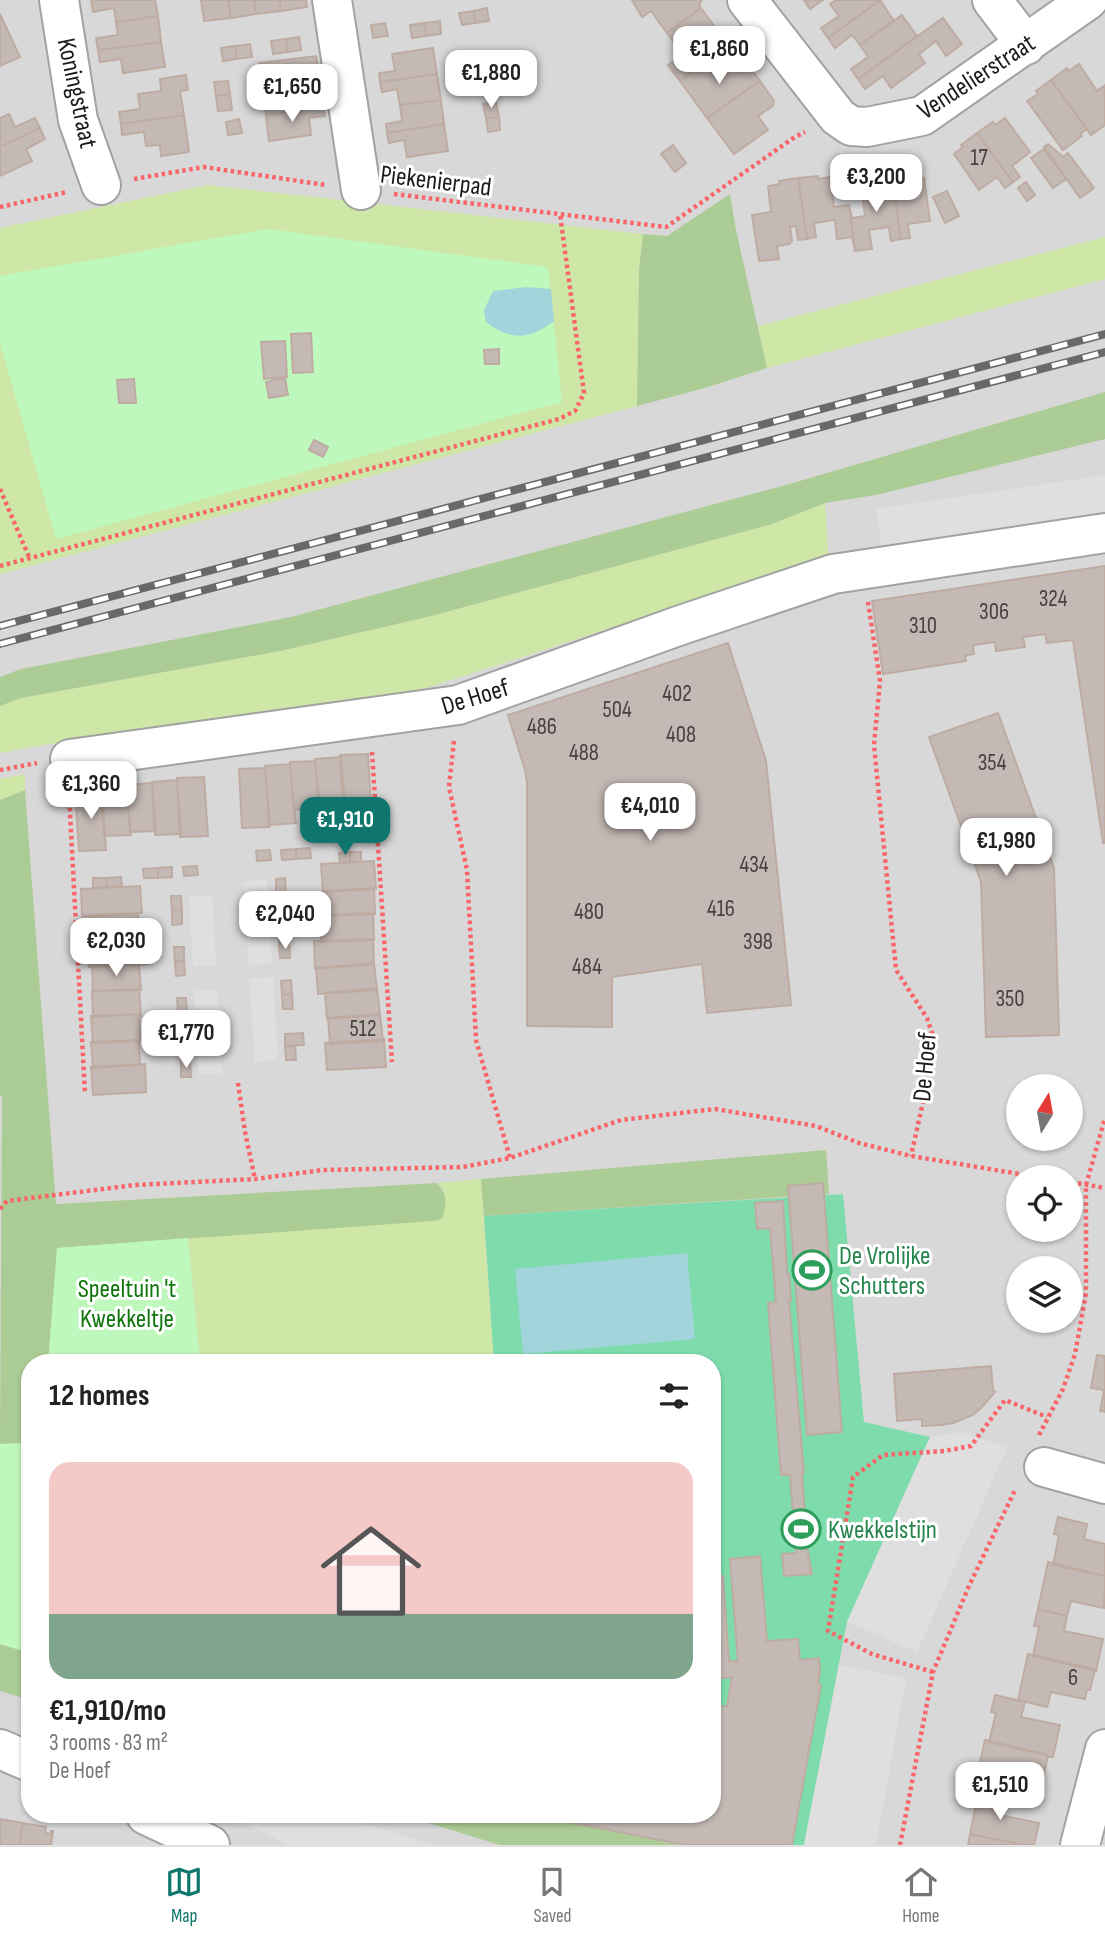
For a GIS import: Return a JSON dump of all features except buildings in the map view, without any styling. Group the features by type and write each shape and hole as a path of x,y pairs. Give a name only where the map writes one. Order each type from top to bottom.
{"street":[{"name":"Koningstraat","path":"58,0 78,120 101,185"},
{"path":"332,0 361,190"},
{"path":"747,0 838,117"},
{"path":"992,0 1027,45"},
{"name":"Vendelierstraat","path":"838,117 851,126 867,127 922,117 1088,0"},
{"name":"De Hoef","path":"70,759 458,705 681,625 833,575 1105,533"},
{"path":"1032,1464 1105,1484"},
{"path":"0,1749 21,1758"},
{"path":"1080,1845 1105,1749"},
{"path":"163,1823 210,1845"}],"path":[{"name":"Piekenierpad","path":"0,207 101,185 204,167 361,190 666,228 795,137 838,117"},
{"path":"0,566 559,419 575,411 584,393 560,215"},
{"path":"0,489 29,558"},
{"name":"De Hoef","path":"864,570 880,681 874,745 896,970 927,1018 932,1032 923,1102 911,1156"},
{"path":"458,705 449,787 467,870 477,1040 510,1158"},
{"path":"369,719 392,1062"},
{"path":"70,759 69,791 85,1094"},
{"path":"238,1083 245,1132 256,1179"},
{"path":"0,1209 7,1201 110,1188 256,1179 323,1170 463,1167 510,1158 621,1120 715,1110 816,1126 859,1143 911,1156 1006,1172"},
{"path":"900,1845 933,1672 969,1586 1032,1464 1047,1417 1063,1389 1075,1354 1086,1293 1086,1185 1105,1118"},
{"path":"1083,1184 1105,1188"},
{"path":"933,1672 872,1654 828,1631 853,1477 883,1455 944,1451 971,1446 1005,1400 1047,1417"}],"shaded area":[{"path":"0,0 1105,0 1105,1845 0,1845"},
{"path":"1105,475 1105,517 882,551 876,509"},
{"path":"267,880 272,963 249,965 243,881"},
{"path":"212,895 216,965 193,967 189,896"},
{"path":"273,977 278,1060 255,1062 249,979"},
{"path":"217,990 222,1073 199,1074 194,991"},
{"path":"962,1432 1007,1448 917,1652 847,1622 930,1437"},
{"path":"839,1665 906,1678 876,1845 804,1845"},
{"path":"244,1823 363,1823 434,1845 289,1845"}],"green space":[{"path":"207,185 643,234 639,270 637,406 0,574 0,228"},
{"path":"730,194 767,368 637,406 639,270 643,234 667,236"},
{"path":"268,229 548,267 562,402 56,539 0,343 0,276"},
{"path":"1105,237 1105,279 767,368 758,326"},
{"path":"1105,392 1105,439 876,495 825,503 772,524 431,616 280,651 21,698 0,706 0,677 21,669 291,617 786,485"},
{"path":"825,503 829,562 777,574 433,686 401,694 0,753 0,706 21,698 280,651 431,616 772,524"},
{"path":"25,774 25,790 0,800 0,779"},
{"path":"25,790 56,1204 437,1183 445,1195 446,1204 442,1219 433,1221 58,1248 49,1354 21,1354 21,1443 0,1444 2,1098 0,800"},
{"path":"826,1150 829,1194 484,1216 481,1179"},
{"path":"481,1179 493,1354 199,1354 188,1238 445,1191 437,1183"},
{"name":"Kwekkelstijn","path":"843,1194 864,1422 930,1437 847,1622 804,1845 689,1845 571,1823 721,1823 721,1354 493,1354 484,1216"},
{"name":"Speeltuin 't Kwekkeltje","path":"188,1238 199,1354 49,1354 57,1248"},
{"path":"21,1443 21,1650 0,1644 0,1444"},
{"path":"0,1644 21,1650 21,1697 0,1691"},
{"path":"428,1823 571,1823 689,1845 500,1845"}],"water":[{"path":"526,287 551,289 554,321 536,332 520,336 504,333 486,322 484,310 493,291"},
{"path":"687,1253 695,1339 523,1354 515,1269"}],"railway":[{"path":"0,626 1105,334"},
{"path":"0,644 1105,352"}],"place":[{"name":"De Vrolijke Schutters","path":"812,1270"},
{"name":"Kwekkelstijn","path":"801,1529"}]}
